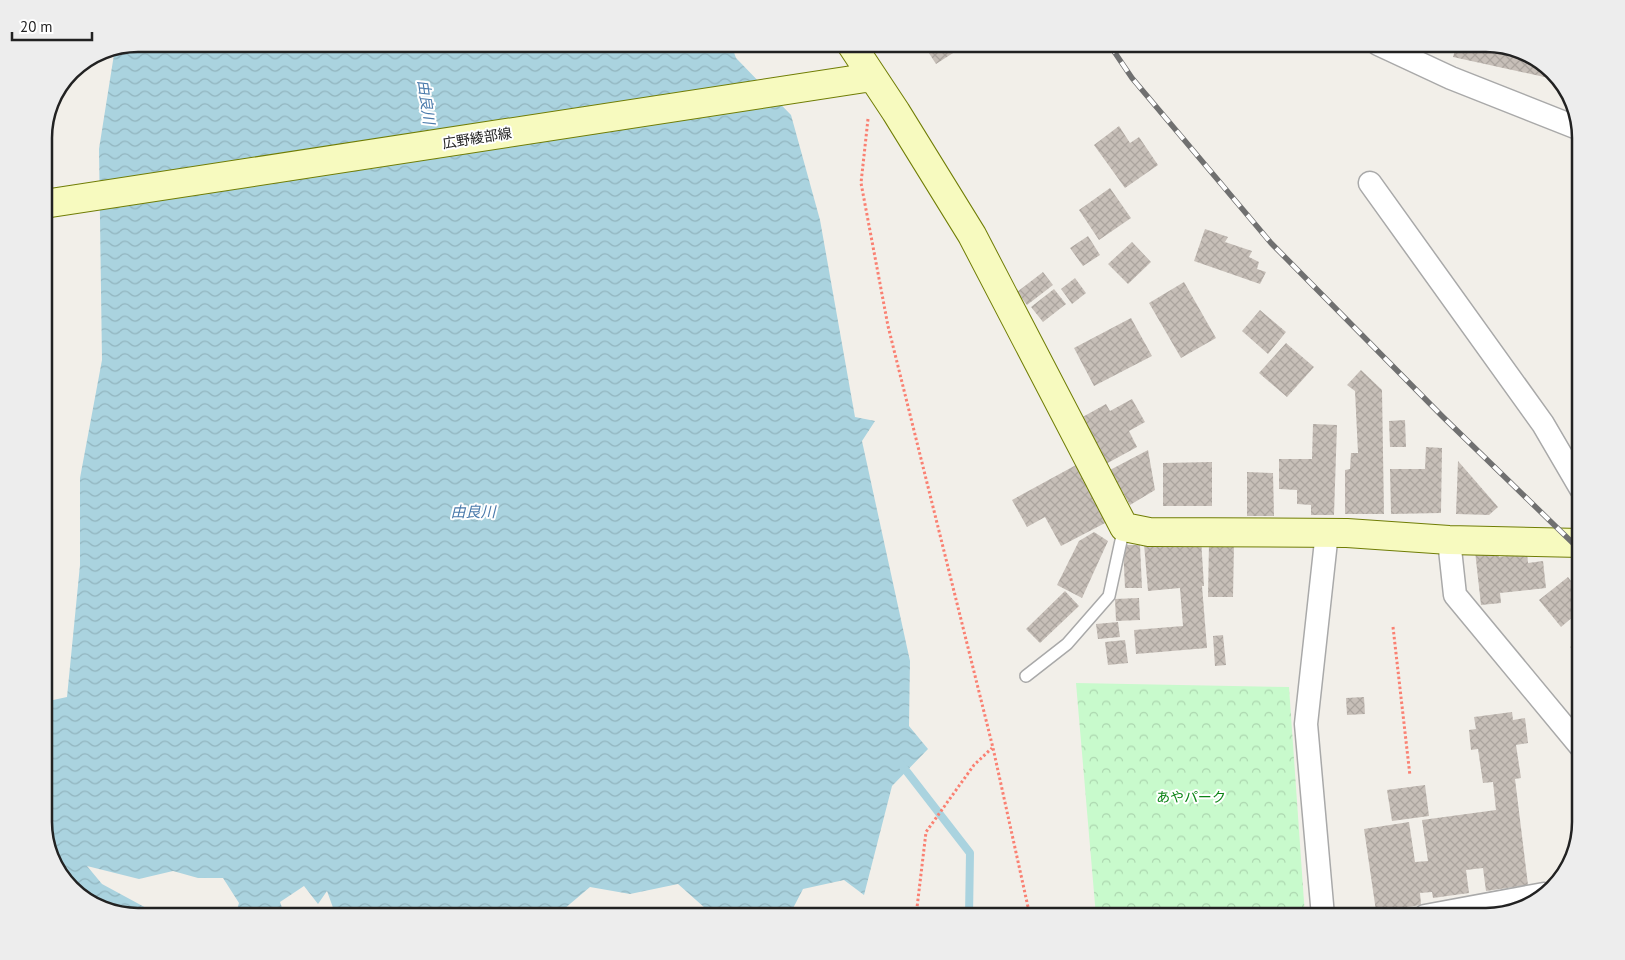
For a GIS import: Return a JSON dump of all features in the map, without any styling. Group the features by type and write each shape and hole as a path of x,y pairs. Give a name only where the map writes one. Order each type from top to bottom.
{"street":[{"path":"856,52 896,112 972,235 1124,527 1148,532 1328,532 1448,540 1572,543"},
{"path":"1395,52 1451,78 1571,126"},
{"name":"広野綾部線","path":"53,203 872,77"},
{"path":"1370,183 1543,424 1572,474"},
{"path":"1321,908 1306,724 1328,532"},
{"path":"1448,540 1454,595 1572,735"},
{"path":"1468,908 1528,897"}],"lane":[{"path":"1026,676 1067,644 1109,596 1124,527"}],"path":[{"path":"872,77 861,183 888,326 993,748 1028,908"},
{"path":"1393,627 1410,776"},
{"path":"917,908 926,832 974,765 993,748"}],"green space":[{"name":"あやパーク","path":"1076,683 1289,687 1304,908 1095,908"}],"water":[{"name":"由良川","path":"138,52 734,52 736,58 791,115 820,220 855,417 875,421 862,441 910,661 909,726 928,749 892,786 864,895 844,880 803,889 793,908 705,908 678,884 630,894 590,887 565,908 333,908 327,891 318,904 304,886 280,902 282,908 237,908 239,903 223,878 198,878 173,871 139,879 87,866 102,884 146,908 116,905 86,890 70,874 55,844 53,828 53,700 67,697 80,565 80,478 102,360 99,149 114,56 121,54"}],"building":[{"path":"928,52 955,52 936,64"},
{"path":"1455,52 1487,52 1509,55 1530,64 1546,77 1453,57"},
{"path":"1119,126 1130,143 1139,137 1158,165 1125,188 1094,145"},
{"path":"1110,188 1131,218 1099,240 1079,210"},
{"path":"1205,229 1228,237 1225,242 1252,251 1249,257 1259,262 1257,269 1266,272 1260,284 1194,261"},
{"path":"1088,236 1100,255 1083,266 1070,248"},
{"path":"1132,242 1151,262 1128,284 1108,264"},
{"path":"1043,272 1053,285 1027,305 1017,292"},
{"path":"1075,278 1086,293 1072,304 1061,289"},
{"path":"1184,282 1216,338 1181,358 1149,303"},
{"path":"1054,289 1066,304 1043,322 1031,307"},
{"path":"1260,310 1286,332 1268,354 1242,331"},
{"path":"1131,318 1152,356 1094,386 1074,348"},
{"path":"1286,343 1314,367 1287,397 1259,373"},
{"path":"1361,370 1382,390 1384,514 1345,514 1345,470 1350,469 1351,453 1358,453 1355,391 1347,385"},
{"path":"1132,399 1145,422 1129,431 1137,447 1104,465 1079,419 1106,404 1110,411"},
{"path":"1405,420 1406,447 1390,447 1389,421"},
{"path":"1313,424 1337,425 1334,515 1311,515 1311,505 1297,504 1297,490 1279,489 1279,459 1312,459"},
{"path":"1426,447 1442,448 1441,513 1391,514 1390,469 1425,469"},
{"path":"1148,450 1155,490 1130,505 1110,470"},
{"path":"1458,461 1498,507 1489,515 1456,514"},
{"path":"1212,462 1212,506 1163,506 1163,463"},
{"path":"1076,465 1107,522 1061,546 1045,517 1027,527 1012,500"},
{"path":"1247,472 1273,473 1274,516 1247,516"},
{"path":"1094,532 1108,541 1082,598 1057,585 1079,541"},
{"path":"1201,539 1204,586 1202,586 1207,648 1136,654 1134,630 1183,626 1180,588 1148,591 1144,544"},
{"path":"1209,543 1234,543 1233,597 1208,597"},
{"path":"1123,545 1140,545 1142,588 1125,588"},
{"path":"1498,548 1499,557 1527,553 1528,563 1543,561 1546,588 1500,593 1501,603 1481,605 1475,551"},
{"path":"1568,577 1572,582 1572,618 1561,627 1539,600"},
{"path":"1065,591 1079,606 1040,643 1026,629"},
{"path":"1139,598 1140,620 1116,621 1115,599"},
{"path":"1118,622 1120,637 1098,639 1096,624"},
{"path":"1223,635 1226,665 1215,666 1213,636"},
{"path":"1125,640 1128,663 1108,665 1105,642"},
{"path":"1364,697 1365,714 1347,715 1346,698"},
{"path":"1512,712 1513,720 1525,718 1528,743 1516,745 1521,778 1515,779 1528,885 1486,891 1483,868 1466,870 1469,893 1433,898 1432,892 1420,893 1421,905 1398,908 1376,908 1364,829 1409,822 1415,862 1428,861 1422,820 1496,810 1493,782 1483,783 1478,749 1471,750 1469,730 1476,729 1474,717"},
{"path":"1425,785 1429,816 1392,821 1387,790"}],"waterway":[{"path":"901,764 970,853 969,908"}],"railway":[{"path":"1114,52 1132,78 1271,243 1443,417 1572,542"}]}
